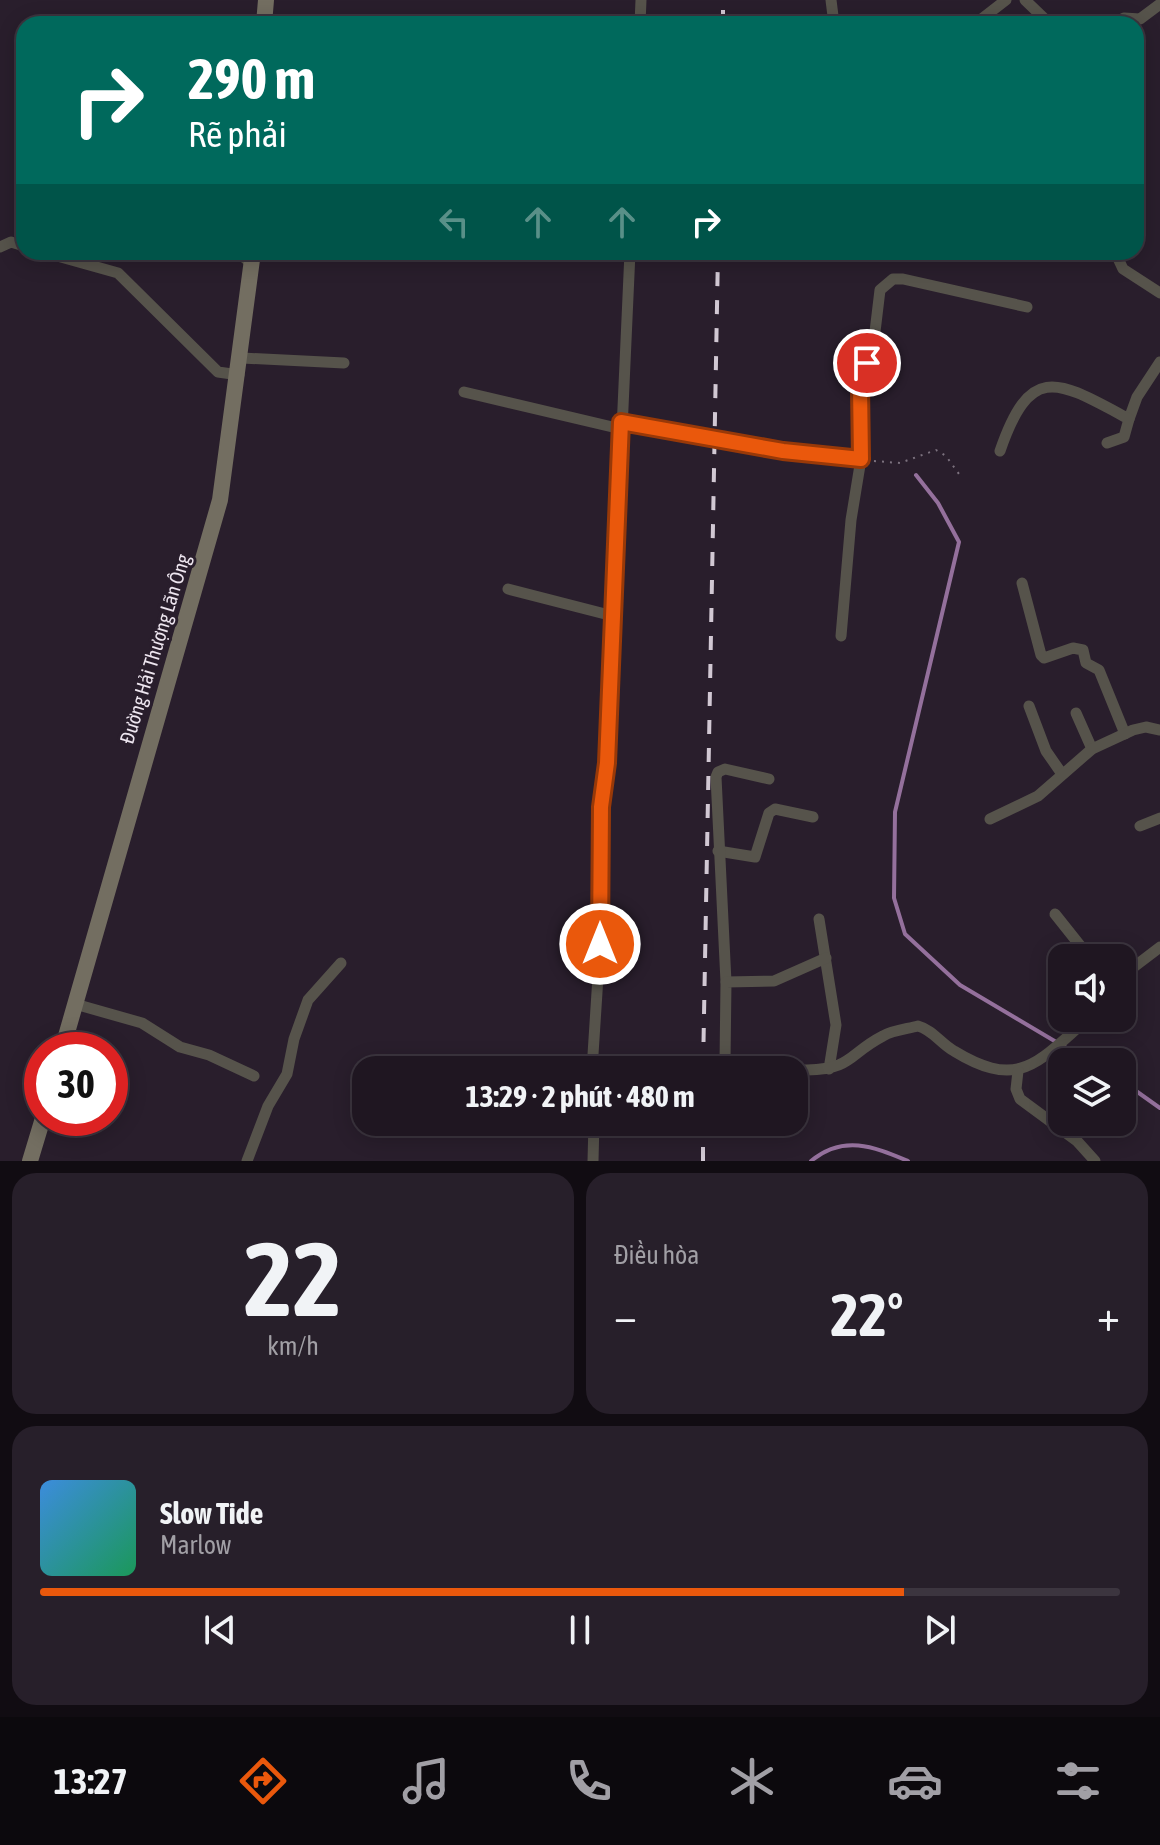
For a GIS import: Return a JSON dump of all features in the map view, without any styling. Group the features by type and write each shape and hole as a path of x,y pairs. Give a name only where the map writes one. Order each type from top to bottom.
{"street":[{"path":"985,16 1006,0"},
{"path":"1025,0 1042,16"},
{"path":"74,260 113,270 218,372 241,367 344,363"},
{"name":"Đường Hải Thượng Lãn Ông","path":"67,1032 220,500 241,367 253,260"},
{"path":"593,1056 601,930 601,807 607,763 630,260"},
{"path":"1119,260 1123,269 1160,293"},
{"path":"841,636 852,510 861,459 860,386 874,340 880,290 885,283 903,279 1027,307"},
{"path":"1107,443 1124,437 1137,397 1160,362"},
{"path":"1000,451 1025,397 1039,387 1050,385 1077,393 1129,419"},
{"path":"464,392 621,426 783,451 861,459"},
{"path":"1022,583 1041,655 1044,658 1073,648 1083,650 1086,663 1099,670 1125,734"},
{"path":"508,589 613,616"},
{"path":"1029,706 1046,751 1062,774"},
{"path":"1076,713 1092,749"},
{"path":"990,819 1038,796 1092,749 1146,727 1160,730"},
{"path":"725,1056 724,887 718,851 718,772 725,769 769,779"},
{"path":"718,851 755,857 769,813 775,809 813,817"},
{"path":"1140,826 1160,818"},
{"path":"1055,914 1079,944"},
{"path":"819,919 836,1038 829,1069"},
{"path":"1136,965 1160,947"},
{"path":"726,982 774,981 826,958"},
{"path":"247,1161 268,1106 287,1074 304,1009 313,992 341,963"},
{"path":"75,1004 142,1023 180,1047 209,1055 254,1076"},
{"path":"808,1068 843,1066 887,1034 918,1026 928,1029 954,1052 1004,1072 1018,1071 1035,1063 1072,1032"},
{"path":"1018,1071 1016,1089 1020,1099 1077,1141 1095,1161"},
{"path":"30,1161 38,1136"},
{"path":"593,1161 594,1136"}],"path":[{"path":"861,459 900,463 936,450 946,456 959,474"}],"waterway":[{"path":"916,475 938,503 959,542 895,812 894,898 905,934 960,985 1066,1048"},
{"path":"1136,1091 1160,1108"},
{"path":"811,1161 823,1153 847,1145 883,1151 908,1161"}],"railway":[{"path":"723,0 723,16"},
{"path":"703,1056 718,260"},
{"path":"703,1136 703,1161"}],"route":[{"path":"600,944 601,807 607,763 612,671 621,422 783,451 861,459 860,386 867,363"}]}
